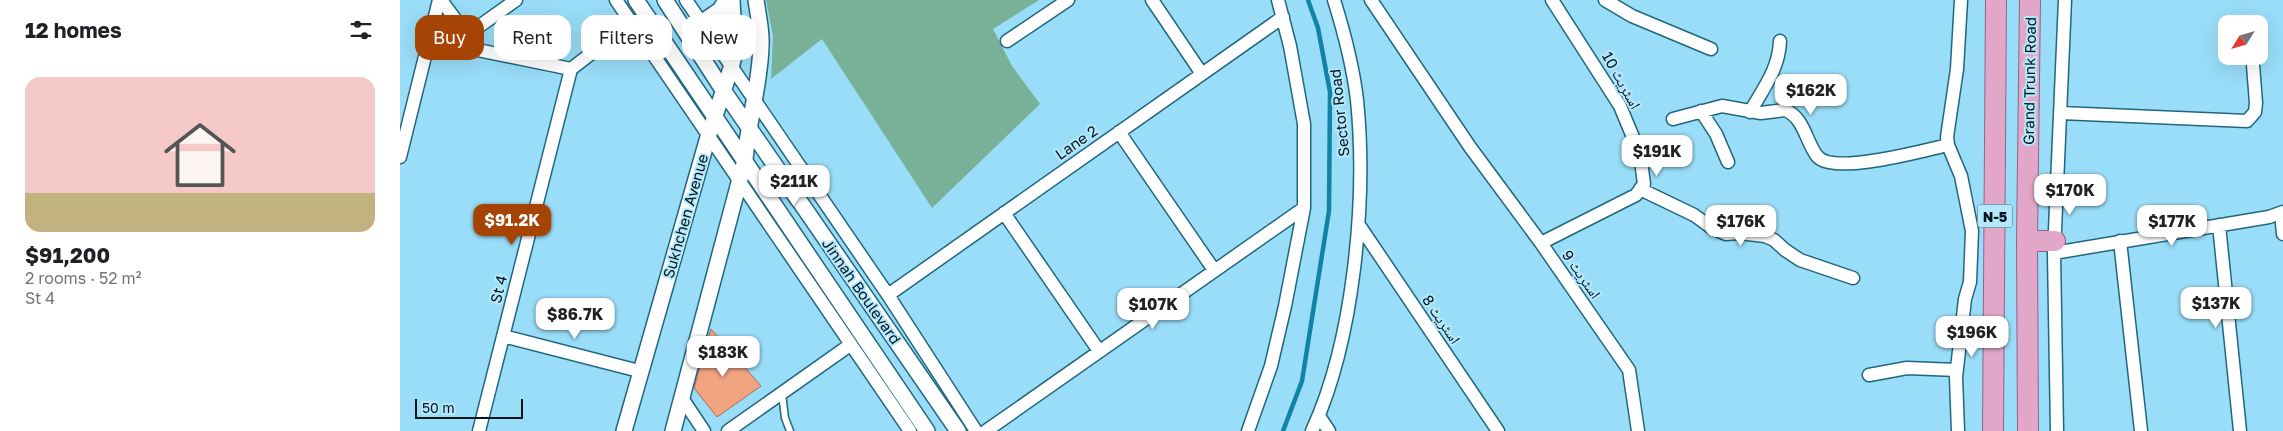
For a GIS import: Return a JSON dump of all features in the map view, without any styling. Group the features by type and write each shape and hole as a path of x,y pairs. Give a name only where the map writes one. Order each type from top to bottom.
{"highway":[{"name":"N-5","path":"1993,431 1996,0"},
{"name":"Grand Trunk Road","path":"2028,431 2027,241 2030,0"},
{"path":"2027,241 2054,247"}],"street":[{"path":"440,0 452,15"},
{"path":"436,15 440,0"},
{"path":"484,23 516,0"},
{"path":"616,0 626,15"},
{"name":"Jinnah Boulevard","path":"636,0 927,431"},
{"name":"Jinnah Boulevard","path":"666,0 723,90 958,431"},
{"path":"686,0 696,15"},
{"path":"713,15 720,10 726,0"},
{"name":"Sukhchen Avenue","path":"624,431 639,371 708,137 731,68 735,52 732,0"},
{"path":"673,431 745,160 748,126 759,76 761,43 756,0"},
{"path":"1007,41 1068,0"},
{"path":"1152,0 1202,74"},
{"path":"1248,431 1275,349 1304,208 1304,124 1283,16 1278,0"},
{"name":"Sector Road","path":"1312,431 1319,416 1347,313 1359,225 1360,158 1357,99 1349,54 1334,0"},
{"name":"اسٹریٹ 9","path":"1371,0 1470,147 1541,243 1629,370 1638,431"},
{"name":"اسٹریٹ 10","path":"1552,0 1620,106 1640,154 1644,184 1640,189"},
{"path":"1605,0 1632,16 1711,49"},
{"path":"1958,431 1957,370 1965,299 1970,282 1972,231 1961,176 1948,145 1957,69 1961,0"},
{"path":"2057,431 2054,247 2065,0"},
{"name":"Lane 2","path":"888,295 1283,16"},
{"path":"1750,112 1773,73 1778,58 1780,42"},
{"path":"484,51 571,68 582,60"},
{"path":"400,157 424,60"},
{"path":"656,60 910,431"},
{"path":"726,60 888,295 976,431"},
{"path":"2060,113 2247,121 2255,112 2256,103 2253,65"},
{"name":"St 4","path":"479,431 571,68"},
{"path":"1672,119 1722,106 1750,112 1789,111 1802,126 1817,156 1822,160 1834,162 1881,160 1948,145"},
{"path":"1701,111 1716,134 1728,162"},
{"path":"1119,132 1214,270"},
{"path":"1541,243 1636,195 1640,189 1694,215 1712,228 1726,234 1739,233 1765,236 1774,240 1800,260 1853,278"},
{"path":"986,431 1304,208"},
{"path":"2054,247 2120,242 2268,217 2282,212 2283,234"},
{"path":"1004,213 1099,351"},
{"name":"اسٹریٹ 8","path":"1359,225 1498,431"},
{"path":"2219,225 2240,431"},
{"path":"2120,242 2141,431"},
{"path":"842,262 858,254"},
{"path":"810,287 824,277"},
{"path":"1970,282 1995,289"},
{"path":"503,336 639,371"},
{"path":"728,431 850,344"},
{"path":"1869,375 1907,368 1957,370"},
{"path":"682,398 704,431"},
{"path":"1319,416 1329,431"}],"lane":[{"path":"782,392 785,418 790,431"}],"green space":[{"path":"766,0 1039,0 993,29 1012,66 1040,104 932,208 822,39 771,79 773,36"}],"building":[{"path":"711,329 761,386 717,417 694,388"}],"waterway":[{"path":"1283,431 1302,381 1329,211 1330,92 1318,28 1308,0"}]}
